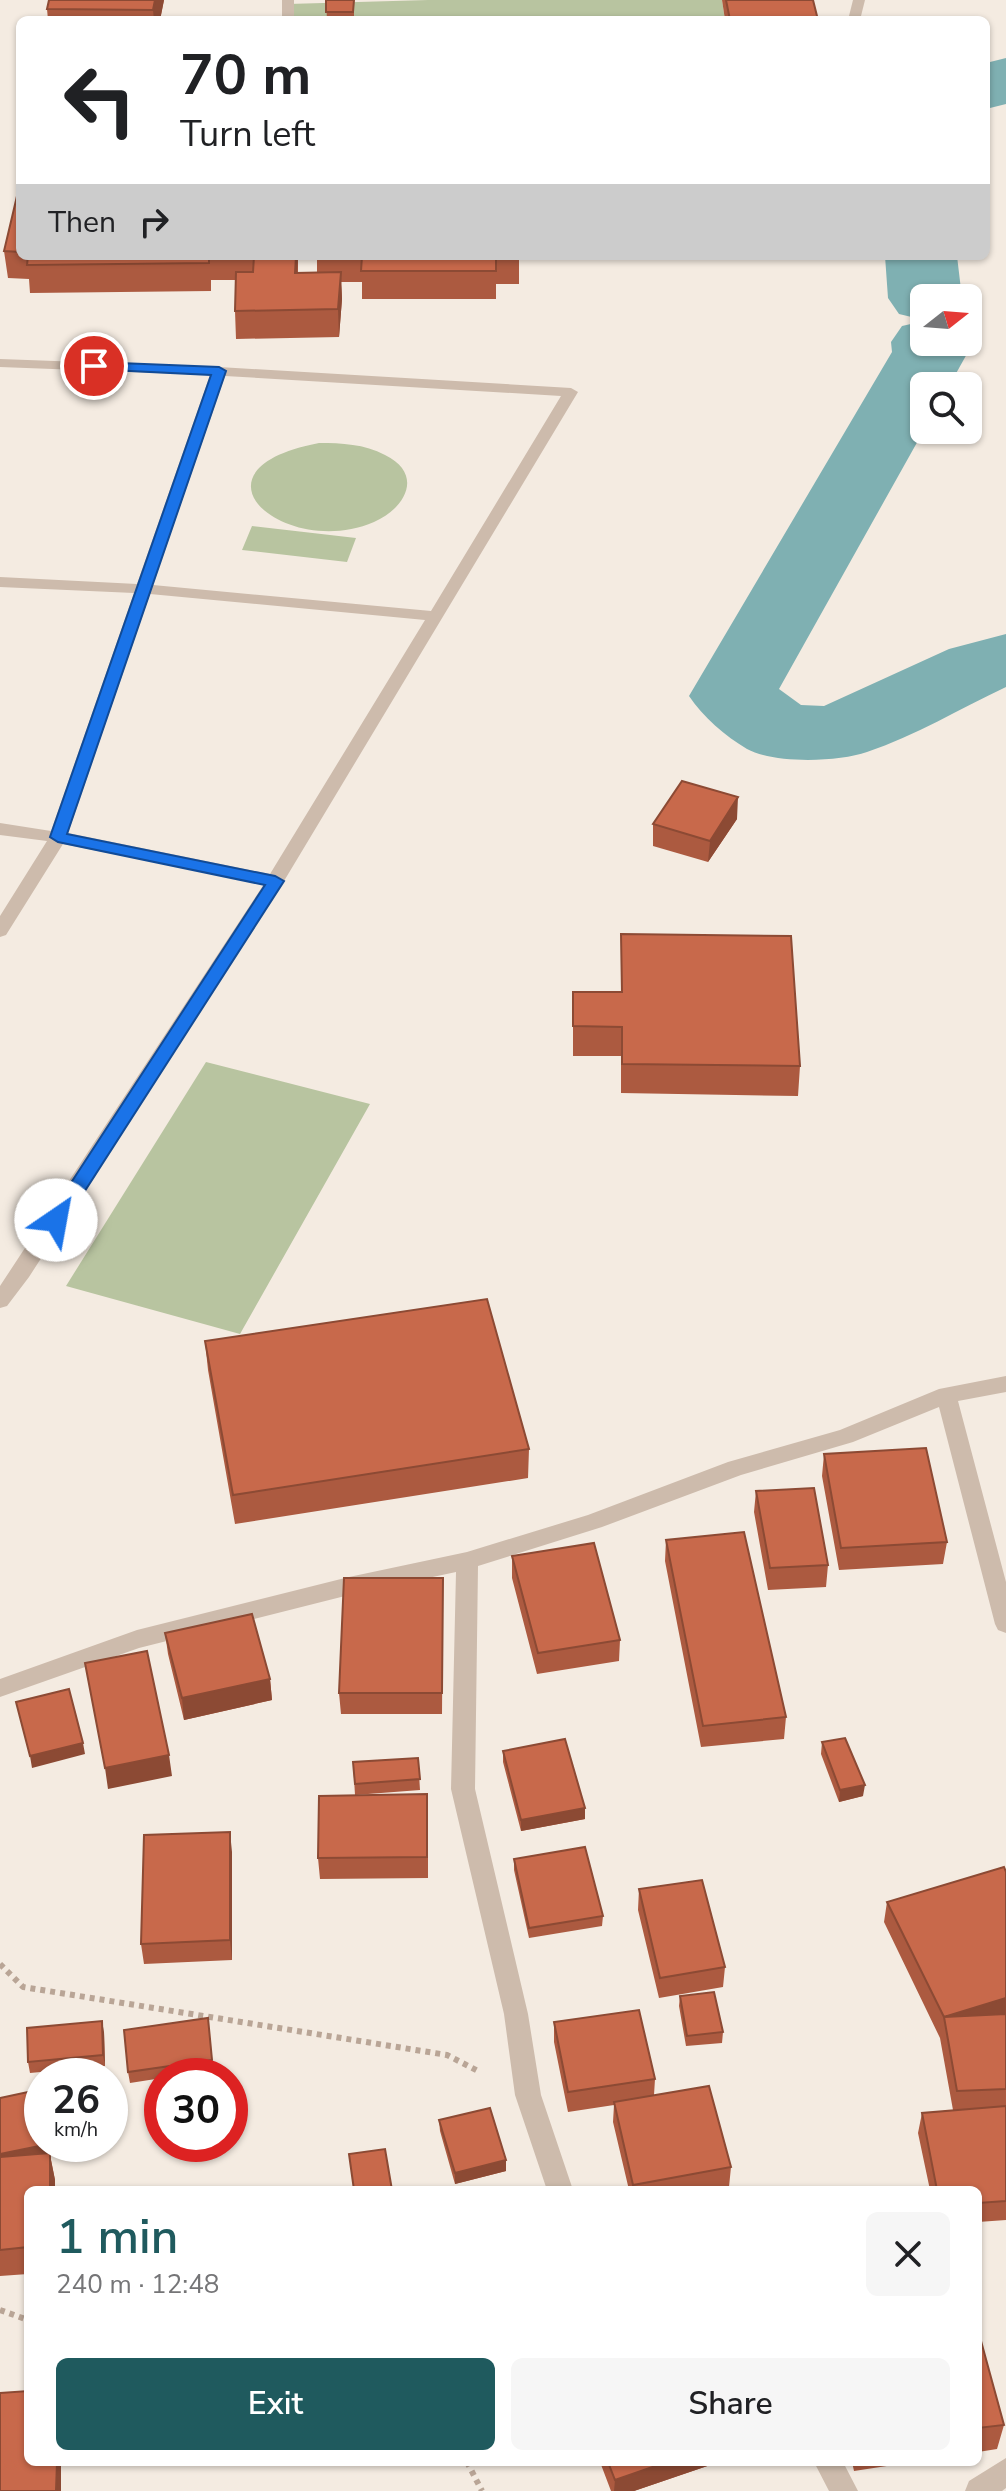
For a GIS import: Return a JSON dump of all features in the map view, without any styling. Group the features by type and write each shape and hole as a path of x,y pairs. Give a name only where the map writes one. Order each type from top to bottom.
{"street":[{"path":"0,363 219,371 571,392 275,881 22,1272 0,1301"},
{"path":"0,931 58,837 219,371"},
{"path":"0,582 145,589 436,616"},
{"path":"0,829 58,837 275,881"},
{"path":"0,1688 137,1639 349,1586 467,1561 594,1521 736,1468 846,1436 946,1395 1006,1384"},
{"path":"946,1395 1006,1624"},
{"path":"467,1561 463,1789 516,2014 528,2095 559,2186"},
{"path":"830,2466 844,2491"},
{"path":"979,2491 1006,2471"}],"path":[{"path":"0,1964 23,1987 447,2055 528,2095"},
{"path":"0,2310 24,2319"},
{"path":"469,2466 482,2491"}],"green space":[{"path":"428,0 722,0 724,16 288,16 288,4"},
{"path":"319,443 361,446 397,463 407,481 402,500 374,522 341,531 308,529 281,521 261,507 251,490 256,472 277,456"},
{"path":"252,526 356,538 347,562 242,550"},
{"path":"206,1062 370,1104 240,1334 66,1286"}],"building":[{"path":"49,0 155,0 153,10 47,9"},
{"path":"326,0 354,0 353,12 326,12"},
{"path":"726,0 813,0 817,16 729,16"},
{"path":"16,200 16,252 4,251"},
{"path":"28,260 209,260 209,263 27,265"},
{"path":"254,260 296,260 295,273 341,272 338,309 235,311 236,272 253,272"},
{"path":"362,260 496,260 496,271 361,271"},
{"path":"682,781 738,797 710,841 653,824"},
{"path":"621,934 791,936 800,1066 622,1064 622,1027 573,1026 573,992 622,992"},
{"path":"487,1299 529,1449 233,1495 205,1341"},
{"path":"926,1448 947,1542 841,1548 824,1454"},
{"path":"814,1488 828,1565 770,1568 756,1491"},
{"path":"744,1532 786,1717 703,1726 666,1540"},
{"path":"594,1543 620,1640 538,1653 512,1556"},
{"path":"344,1578 443,1578 442,1693 339,1693"},
{"path":"252,1614 270,1679 182,1698 165,1633"},
{"path":"147,1651 169,1755 105,1768 85,1663"},
{"path":"69,1689 83,1743 30,1756 16,1702"},
{"path":"845,1738 865,1785 840,1790 822,1742"},
{"path":"565,1739 585,1808 521,1820 503,1751"},
{"path":"418,1758 420,1779 355,1784 353,1762"},
{"path":"427,1794 427,1857 318,1858 319,1796"},
{"path":"230,1832 230,1940 141,1944 144,1835"},
{"path":"585,1847 603,1916 529,1928 514,1859"},
{"path":"1004,1867 1006,1998 944,2017 887,1902"},
{"path":"702,1880 725,1967 660,1978 639,1889"},
{"path":"714,1992 723,2032 687,2036 680,1996"},
{"path":"639,2010 655,2079 568,2092 554,2022"},
{"path":"1006,2014 1006,2089 957,2091 944,2017"},
{"path":"208,2018 212,2058 144,2058 144,2070 128,2072 124,2030"},
{"path":"102,2021 103,2055 28,2058 27,2028"},
{"path":"709,2086 731,2167 633,2185 614,2102"},
{"path":"24,2093 24,2149 0,2154 0,2098"},
{"path":"1006,2106 1006,2201 982,2203 982,2186 936,2186 922,2113"},
{"path":"490,2108 506,2160 455,2173 439,2120"},
{"path":"385,2149 391,2186 353,2186 349,2154"},
{"path":"24,2155 24,2162 50,2162 50,2186 24,2186 24,2247 0,2250 0,2157"},
{"path":"982,2345 1004,2425 982,2428"},
{"path":"24,2391 24,2466 57,2466 56,2491 0,2491 0,2393"},
{"path":"610,2466 655,2466 615,2480"}],"waterway":[{"path":"990,87 1006,78"},
{"path":"921,260 924,284"},
{"path":"928,356 732,696 780,731 837,733 979,667 1006,660"}],"route":[{"path":"56,1220 275,881 58,837 219,371 94,366"}]}
